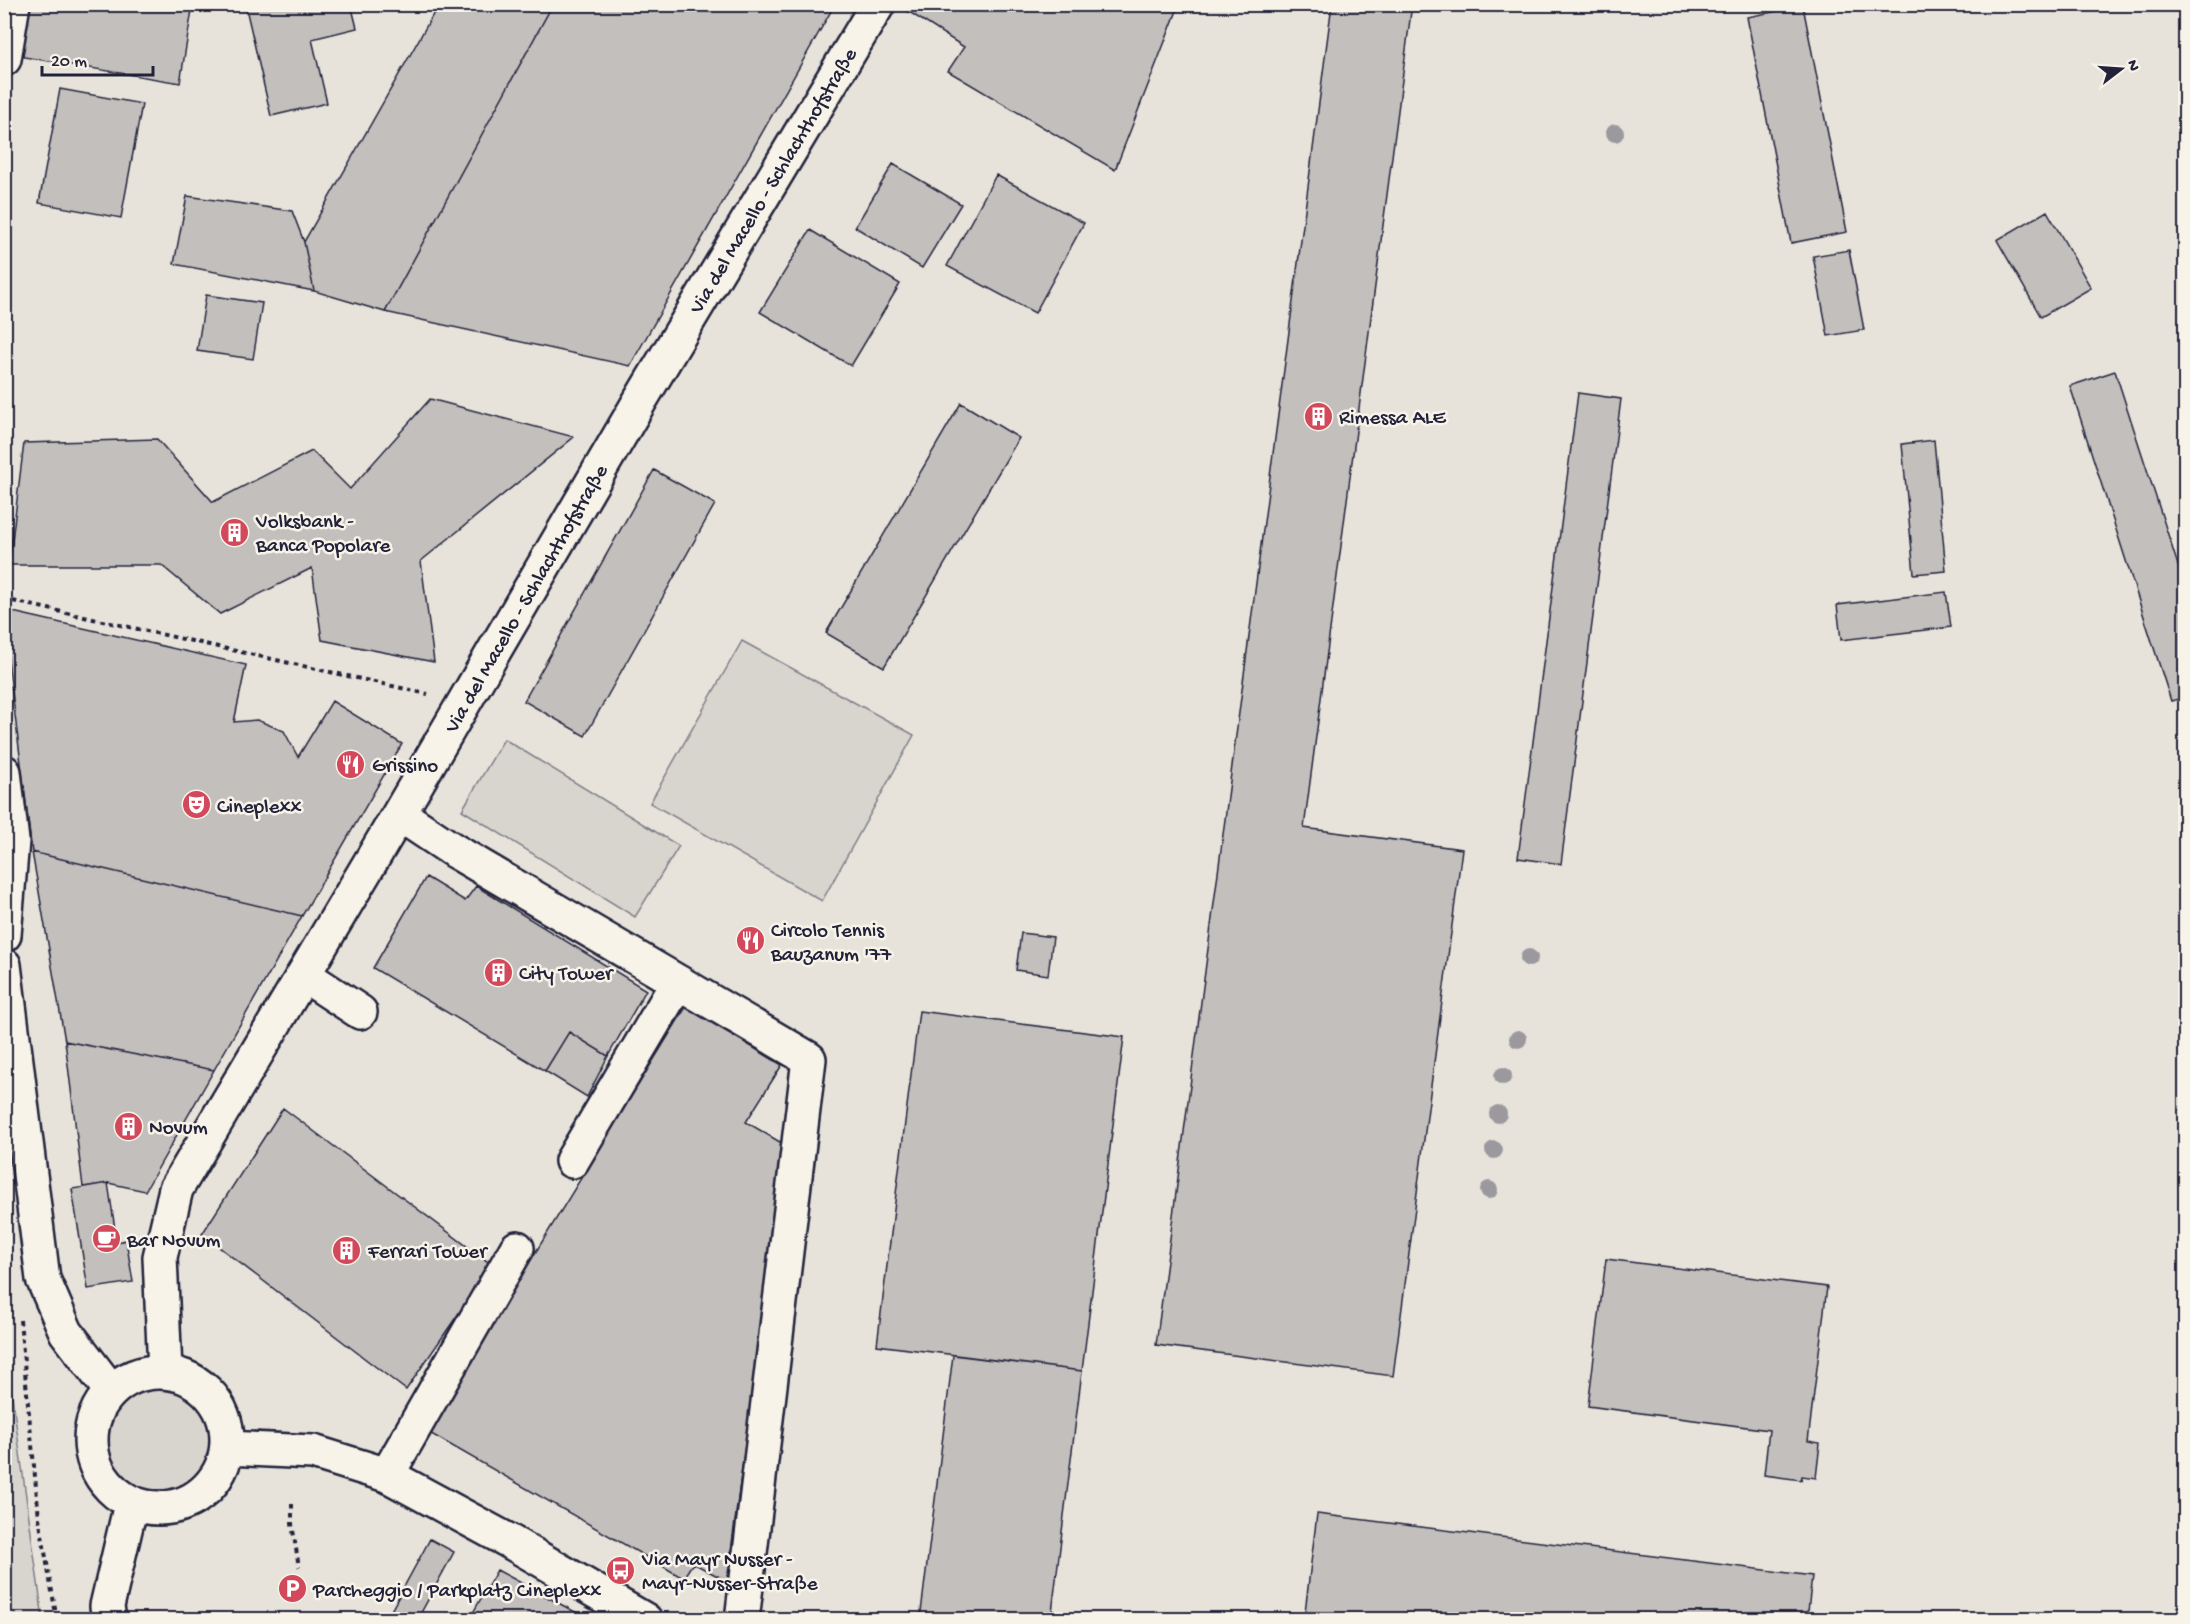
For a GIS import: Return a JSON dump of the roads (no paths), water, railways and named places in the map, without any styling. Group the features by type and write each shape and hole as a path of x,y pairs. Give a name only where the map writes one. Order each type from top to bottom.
{"street":[{"path":"4,59 13,4"},
{"name":"Via del Macello - Schlachthofstraße","path":"165,1371 160,1257 176,1189 399,814 629,420 878,4"},
{"path":"4,772 12,841 4,935"},
{"path":"399,814 453,850 808,1059 742,1620"},
{"path":"4,965 43,1279 66,1332 111,1390"},
{"path":"304,975 360,1012"},
{"path":"573,1161 678,982"},
{"path":"387,1475 517,1248"},
{"path":"165,1371 186,1376 202,1387 218,1405 227,1426 228,1448 223,1467 207,1490 195,1499 177,1507 154,1509 131,1504 110,1489 98,1471 90,1437 95,1415 111,1390 125,1380 146,1372 165,1371"},
{"path":"228,1448 313,1452 387,1475 509,1541 645,1620"},
{"path":"109,1620 107,1606 131,1504"}],"place":[{"name":"Rimessa ALE","path":"1318,416"},
{"name":"Volksbank - Banca Popolare","path":"235,532"},
{"name":"Grissino","path":"351,764"},
{"name":"Cineplexx","path":"196,805"},
{"name":"Circolo Tennis Bauzanum '77","path":"750,941"},
{"name":"City Tower","path":"498,972"},
{"name":"Novum","path":"128,1126"},
{"name":"Bar Novum","path":"106,1239"},
{"name":"Ferrari Tower","path":"347,1250"},
{"name":"Via Mayr Nusser - Mayr-Nusser-Straße","path":"621,1570"},
{"name":"Parcheggio / Parkplatz Cineplexx","path":"292,1589"}]}
